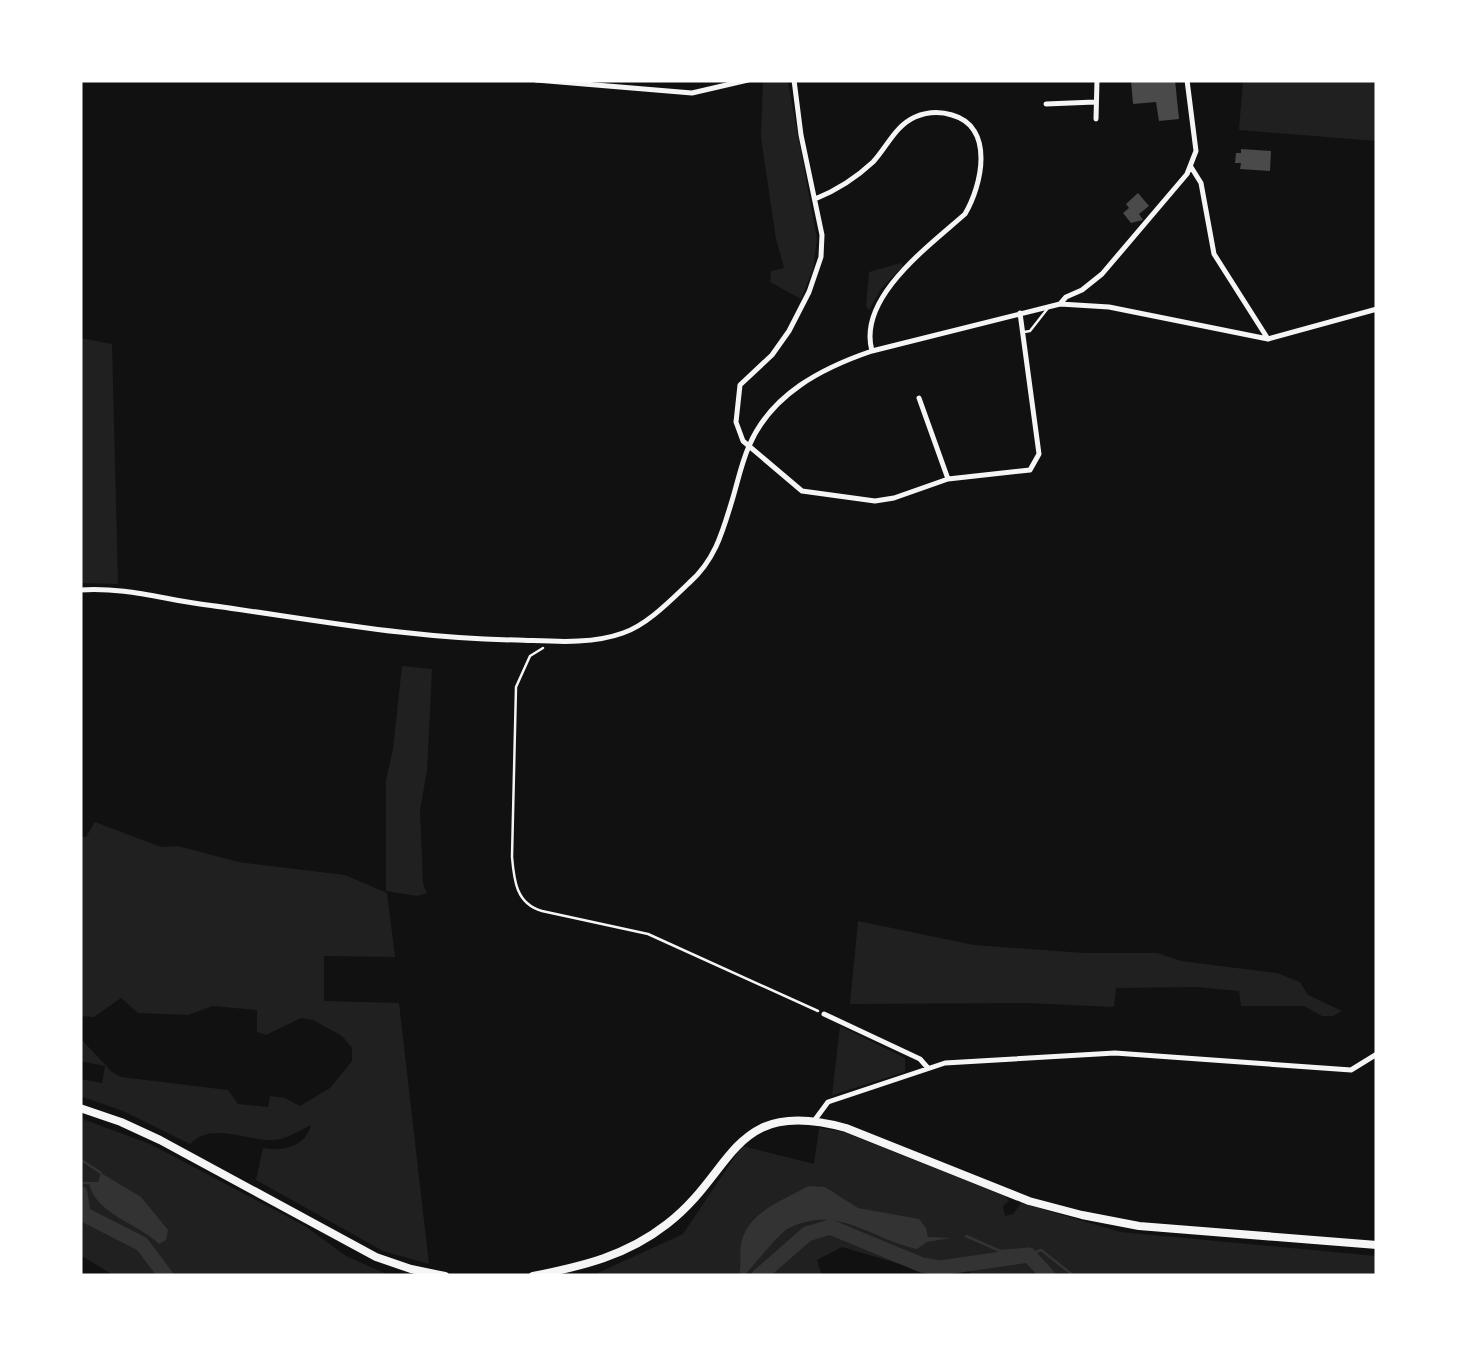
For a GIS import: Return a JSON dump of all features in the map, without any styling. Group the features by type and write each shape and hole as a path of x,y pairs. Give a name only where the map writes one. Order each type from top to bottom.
{"main road":[{"path":"80,1108 151,1136 376,1257 445,1276"},
{"path":"533,1276 596,1263 637,1246 686,1208 733,1147 750,1133 786,1122 814,1122 859,1132 1028,1201 1082,1216 1139,1226 1377,1245"}],"street":[{"path":"536,80 692,93 748,80"},
{"path":"794,80 822,246 808,292 781,343 746,378 737,394 738,430 748,447 797,488 884,500 948,478 1021,473 1038,462 1040,454 1020,313"},
{"path":"1096,118 1097,80"},
{"path":"1060,304 1102,274 1175,191 1190,167 1196,144 1188,80"},
{"path":"1046,104 1094,102"},
{"path":"815,200 864,170 900,127 916,117 946,113 962,118 974,128 981,162 980,180 971,204 882,294 868,329 872,351"},
{"path":"1190,167 1202,183 1214,254 1268,339"},
{"path":"80,590 122,589 192,603 451,639 565,641 625,633 693,580 719,543 748,447 766,417 792,391 826,369 872,351 1060,304 1110,307 1222,333 1268,339 1377,309"},
{"path":"920,398 948,478"},
{"path":"925,417 934,414"},
{"path":"824,1014 920,1059 928,1068"},
{"path":"814,1122 828,1102 928,1068 962,1061 1115,1053 1351,1070 1377,1054"}],"lane":[{"path":"1024,332 1030,331 1049,307"}],"path":[{"path":"565,641 530,656 516,688 512,857 522,899 542,911 648,934 824,1014"}],"shaded area":[{"path":"763,80 788,82 817,239 813,269 801,299 770,282 771,271 784,268 761,138"},
{"path":"1243,80 1377,80 1377,141 1239,130"},
{"path":"901,263 903,266 881,289 869,310 869,272"},
{"path":"80,338 112,344 118,584 80,583"},
{"path":"402,666 432,669 427,771 420,810 423,884 427,893 417,896 386,891 386,780"},
{"path":"95,822 161,847 178,846 238,862 345,875 387,893 395,957 324,956 324,1001 399,1003 429,1264 383,1251 256,1180 263,1148 293,1146 304,1138 311,1125 279,1139 218,1133 198,1137 190,1144 123,1111 80,1096 80,1079 102,1083 105,1066 80,1061 80,1041 121,1077 228,1090 238,1104 268,1107 270,1096 300,1106 330,1088 352,1061 352,1048 342,1036 313,1020 301,1018 266,1035 257,1032 257,1010 213,1006 188,1015 138,1013 121,998 94,1017 80,1016 80,837 86,837"},
{"path":"858,921 974,945 1084,953 1157,953 1181,961 1277,973 1300,982 1308,995 1342,1011 1322,1016 1304,1006 1241,1006 1239,991 1196,987 1116,988 1114,1007 850,1004"},
{"path":"840,1026 905,1058 905,1072 832,1095"},
{"path":"80,1118 150,1144 305,1226 346,1256 391,1276 115,1276 80,1255"},
{"path":"819,1128 844,1132 1005,1196 1009,1201 1003,1206 1005,1216 1013,1214 1021,1203 1121,1232 1377,1256 1377,1276 970,1276 970,1267 927,1272 842,1247 817,1260 822,1276 591,1276 683,1234 742,1146 814,1164"},
{"path":"101,1173 141,1197 168,1230 166,1240 159,1244 99,1202 89,1182 98,1182"},
{"path":"808,1186 825,1187 858,1208 919,1219 928,1237 951,1238 927,1242 917,1249 838,1221 805,1222 783,1232 744,1276 739,1276 741,1244 751,1223 768,1208"}],"building":[{"path":"1175,80 1179,119 1159,121 1156,102 1133,104 1131,81"},
{"path":"1241,149 1271,151 1270,171 1240,169 1241,163 1235,163 1236,153 1241,153"},
{"path":"1138,193 1149,206 1139,214 1143,220 1131,223 1123,213"}],"waterway":[{"path":"80,1159 101,1173"},
{"path":"80,1183 89,1183"},
{"path":"80,1193 83,1214 142,1244 166,1276"},
{"path":"759,1276 807,1234 830,1227 922,1265 940,1268 1029,1255 1048,1276"},
{"path":"966,1236 1000,1251 1027,1249 1029,1255 1041,1250 1074,1276"}]}
